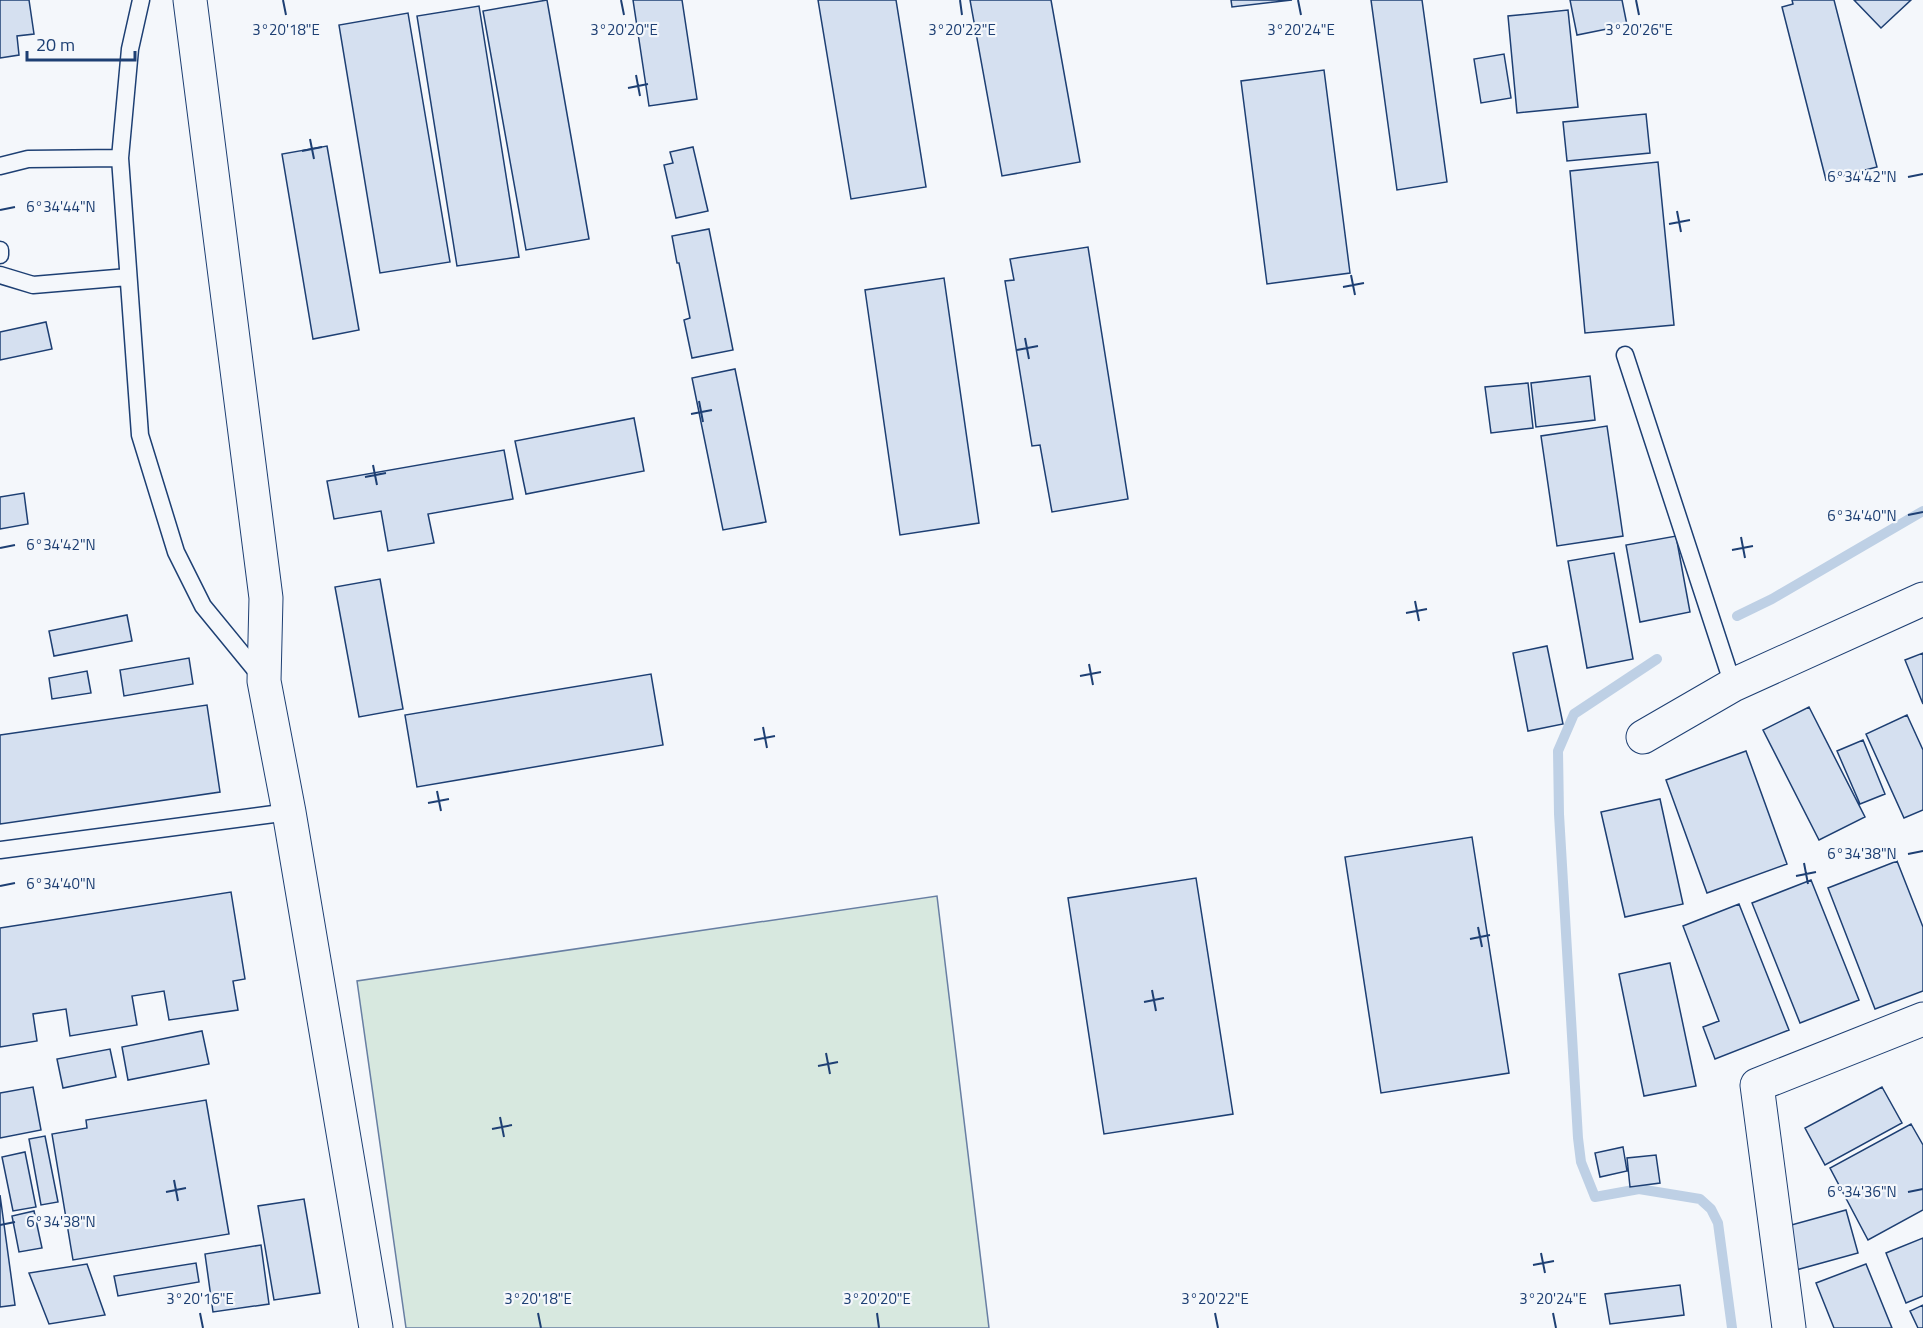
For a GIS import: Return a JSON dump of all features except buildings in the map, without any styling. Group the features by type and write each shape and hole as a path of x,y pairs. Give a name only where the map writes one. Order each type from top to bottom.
{"street":[{"path":"190,0 266,597 264,681 289,812 369,1327"},
{"path":"1643,737 1733,685 1923,598"},
{"path":"1789,1328 1757,1085 1923,1019"}],"lane":[{"path":"141,0 130,49 120,158 140,435 176,552 203,606 264,681"},
{"path":"0,166 28,159 120,158"},
{"path":"0,250 0,255"},
{"path":"0,275 33,285 128,277"},
{"path":"1624,355 1733,685"},
{"path":"0,850 289,812"}],"shaded area":[{"path":"937,896 989,1328 406,1328 357,981"}],"waterway":[{"path":"1737,616 1772,599 1923,511"},
{"path":"1657,659 1574,714 1558,751 1559,814 1578,1138 1581,1162 1595,1197 1639,1189 1700,1199 1711,1209 1718,1223 1732,1328"}]}
